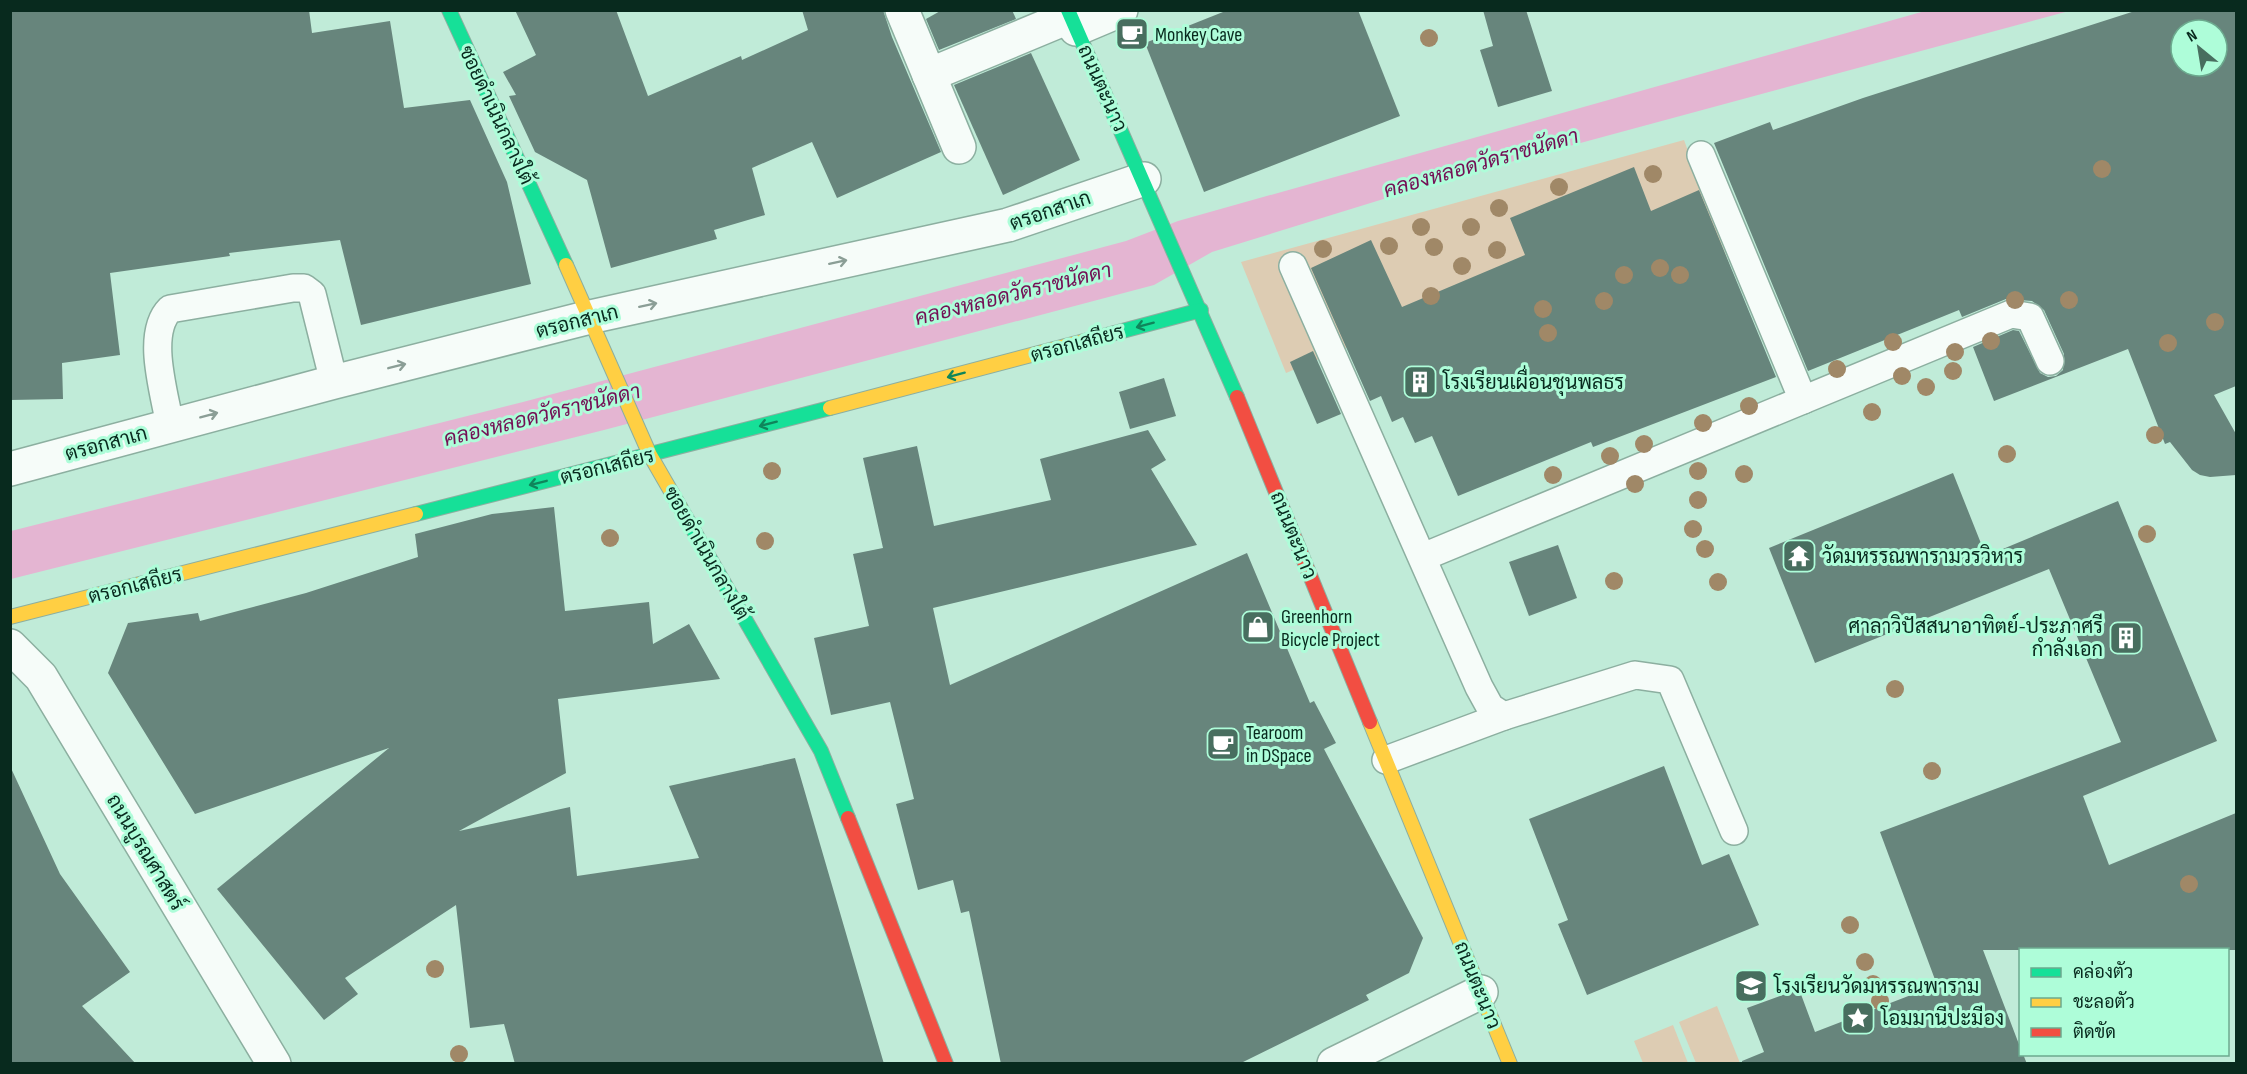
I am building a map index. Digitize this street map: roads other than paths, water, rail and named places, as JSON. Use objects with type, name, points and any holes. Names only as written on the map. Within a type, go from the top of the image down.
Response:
[{"type":"street","name":"ซอยดำเนินกลางใต้","points":[[449,10],[615,372],[650,455],[821,751],[946,1064]]},
{"type":"street","points":[[902,10],[959,147]]},
{"type":"street","points":[[929,75],[1072,19],[1121,10]]},
{"type":"street","name":"ถนนตะนาว","points":[[1072,19],[1201,310],[1510,1064]]},
{"type":"street","name":"ตรอกสาเก","points":[[10,470],[334,382],[590,317],[1008,225],[1144,179]]},
{"type":"street","name":"ตรอกเสถียร","points":[[10,617],[650,455],[1201,310]]},
{"type":"street","name":"ถนนบูรณศาสตร์","points":[[10,646],[41,677],[273,1064]]},
{"type":"street","points":[[1335,1064],[1481,992]]},
{"type":"lane","points":[[1701,155],[1803,400]]},
{"type":"lane","points":[[1293,266],[1479,687],[1490,707],[1504,716]]},
{"type":"lane","points":[[170,426],[156,341],[162,317],[170,309],[293,288],[307,290],[312,294],[334,382]]},
{"type":"lane","points":[[1423,557],[2011,314],[2030,317],[2050,361]]},
{"type":"lane","points":[[1386,760],[1504,716],[1635,675],[1670,680],[1734,831]]},
{"type":"water","name":"คลองหลอดวัดราชนัดดา","points":[[1925,11],[2069,11],[1458,176],[1212,252],[1154,285],[604,430],[11,579],[11,531],[523,402],[1126,241],[1178,221]]},
{"type":"place","name":"Monkey Cave","points":[[1132,34]]},
{"type":"place","name":"โรงเรียนเผื่อนชุนพลธร","points":[[1420,382]]},
{"type":"place","name":"วัดมหรรณพารามวรวิหาร","points":[[1799,556]]},
{"type":"place","name":"Greenhorn Bicycle Project","points":[[1258,627]]},
{"type":"place","name":"ศาลาวิปัสสนาอาทิตย์-ประภาศรี กำลังเอก","points":[[2126,638]]},
{"type":"place","name":"Tearoom in DSpace","points":[[1223,744]]},
{"type":"place","name":"โรงเรียนวัดมหรรณพาราม","points":[[1751,986]]},
{"type":"place","name":"โอมมานีปะมีอง","points":[[1858,1018]]}]
